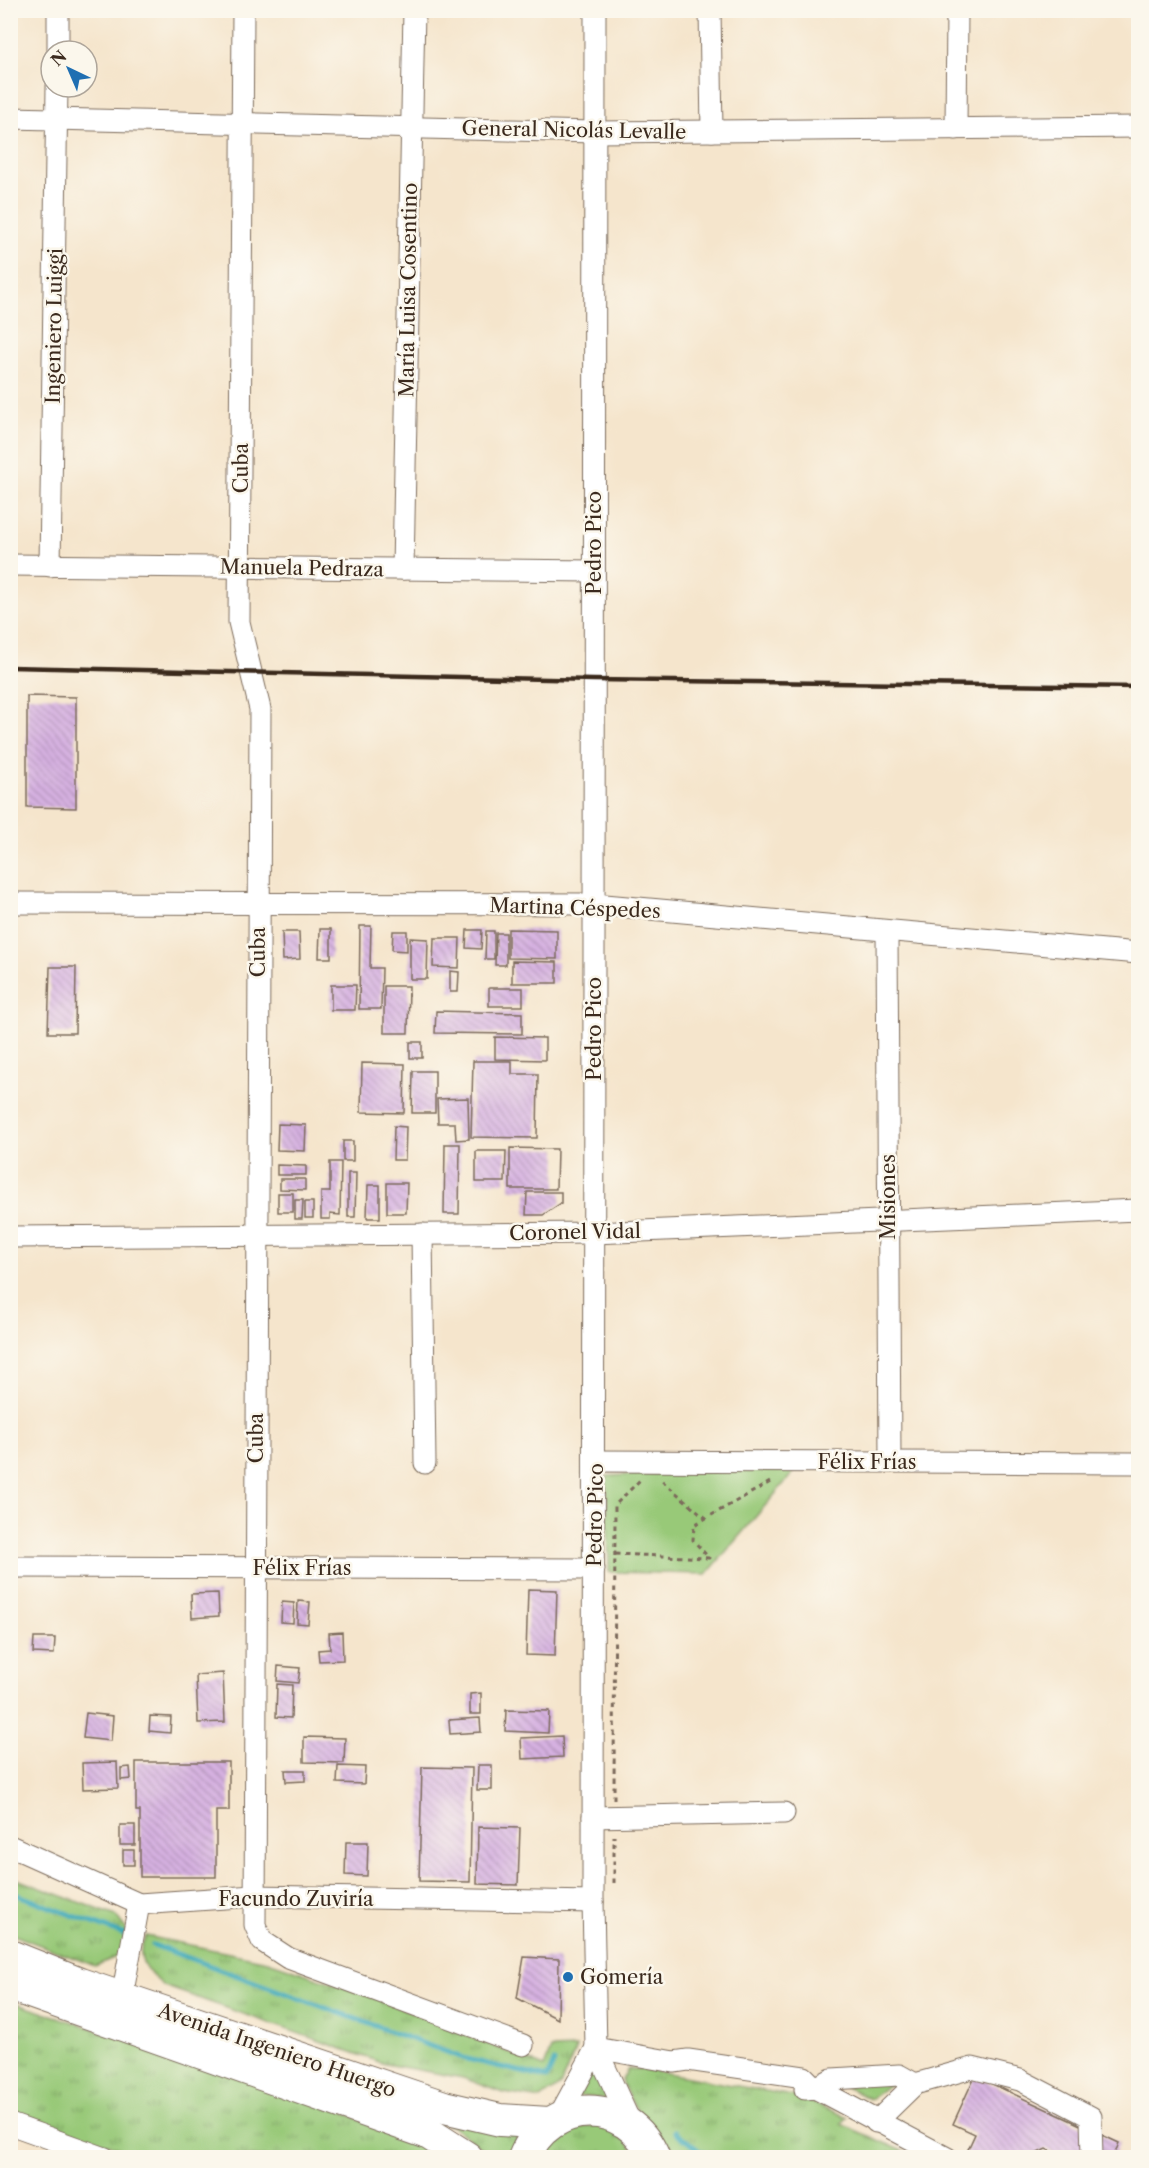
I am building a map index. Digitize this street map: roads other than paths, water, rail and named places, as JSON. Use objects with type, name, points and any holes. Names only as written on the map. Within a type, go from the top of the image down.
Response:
[{"type":"highway","name":"Avenida Ingeniero Huergo","points":[[10,1956],[80,1984],[444,2107],[500,2120],[554,2120],[577,2112],[596,2111],[615,2116],[632,2126],[645,2139],[655,2157]]},
{"type":"highway","name":"Avenida Ingeniero Huergo","points":[[10,1985],[428,2133],[467,2157]]},
{"type":"highway","points":[[524,2157],[529,2145],[554,2120]]},
{"type":"street","points":[[58,10],[58,39]]},
{"type":"street","name":"Cuba","points":[[243,10],[239,622],[260,709],[255,1924],[262,1941],[288,1958],[523,2045]]},
{"type":"street","name":"María Luisa Cosentino","points":[[403,569],[414,10]]},
{"type":"street","name":"Pedro Pico","points":[[595,10],[594,1569],[604,1817],[593,1902],[596,2048],[632,2126]]},
{"type":"street","points":[[710,10],[711,131]]},
{"type":"street","points":[[956,129],[957,10]]},
{"type":"street","name":"Ingeniero Luiggi","points":[[50,566],[57,99]]},
{"type":"street","name":"General Nicolás Levalle","points":[[10,118],[595,132],[1138,127]]},
{"type":"street","name":"Manuela Pedraza","points":[[10,565],[594,571]]},
{"type":"street","name":"Martina Céspedes","points":[[10,903],[594,904],[1138,953]]},
{"type":"street","name":"Misiones","points":[[887,932],[890,1462]]},
{"type":"street","name":"Coronel Vidal","points":[[10,1236],[594,1233],[1138,1210]]},
{"type":"street","points":[[422,1234],[425,1462]]},
{"type":"street","name":"Félix Frías","points":[[595,1461],[1138,1463]]},
{"type":"street","name":"Félix Frías","points":[[10,1567],[594,1569]]},
{"type":"street","points":[[604,1817],[784,1813]]},
{"type":"street","name":"Facundo Zuviría","points":[[10,1846],[139,1904],[255,1896],[593,1902]]},
{"type":"street","points":[[122,1997],[139,1904]]},
{"type":"street","points":[[596,2048],[674,2062],[688,2060],[804,2077],[815,2088],[876,2122],[947,2157]]},
{"type":"street","name":"Pedro Pico","points":[[554,2120],[596,2048]]},
{"type":"street","points":[[876,2122],[915,2084],[972,2068],[1020,2080],[1091,2117],[1092,2157]]},
{"type":"street","points":[[815,2088],[832,2079],[899,2075],[915,2084]]},
{"type":"street","points":[[10,2124],[105,2157]]},
{"type":"waterway","points":[[10,1892],[125,1935]]},
{"type":"waterway","points":[[153,1945],[463,2058],[547,2078],[554,2062]]},
{"type":"waterway","points":[[675,2131],[698,2150],[715,2158]]},
{"type":"railway","points":[[10,667],[594,680],[1138,687]]},
{"type":"place","name":"Gomería","points":[[568,1977]]}]
